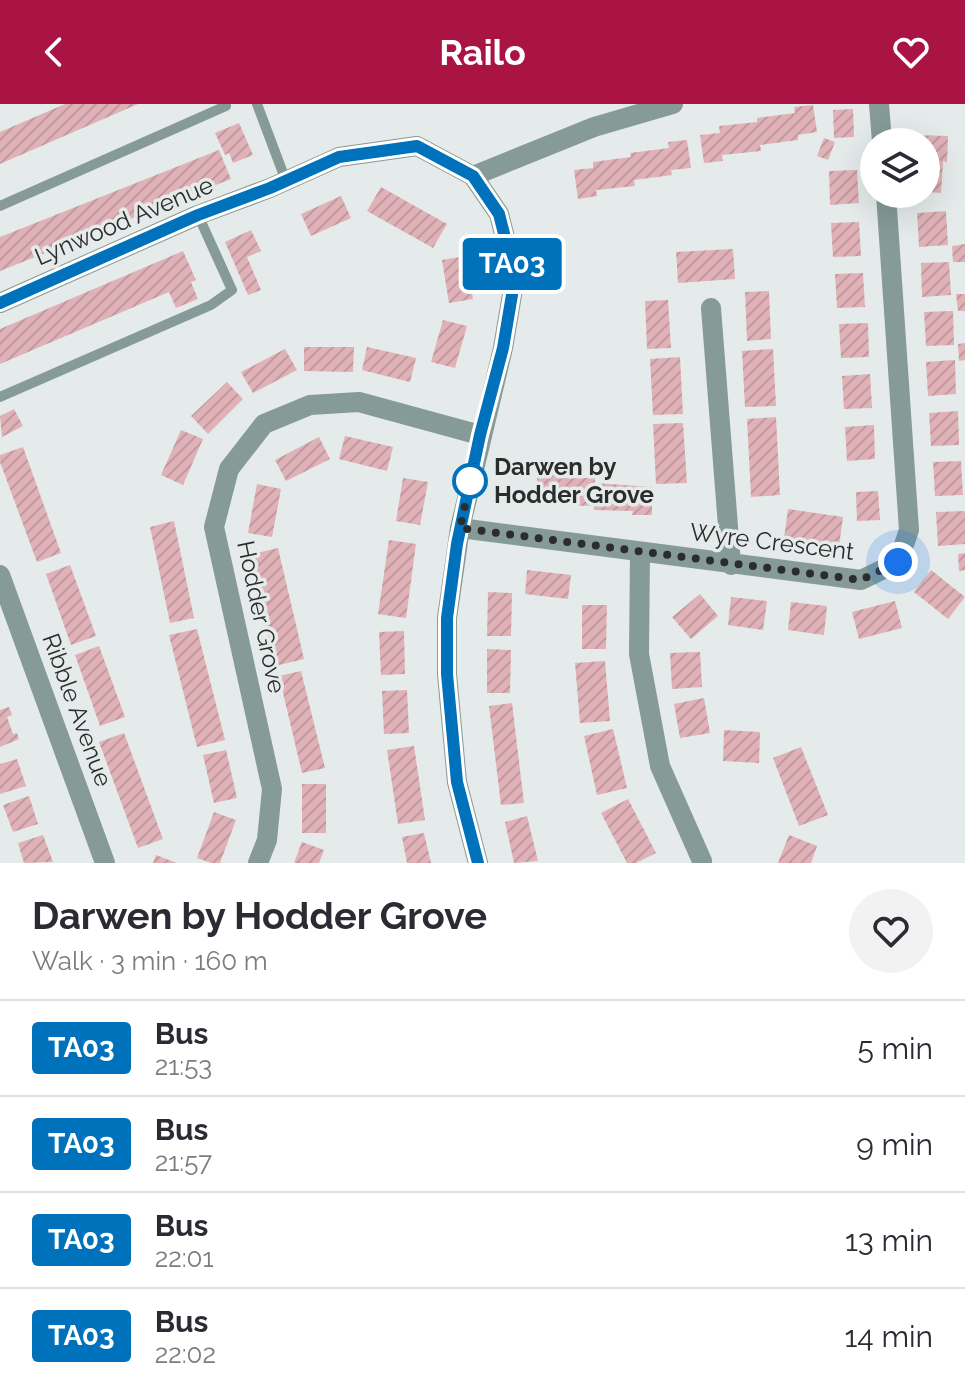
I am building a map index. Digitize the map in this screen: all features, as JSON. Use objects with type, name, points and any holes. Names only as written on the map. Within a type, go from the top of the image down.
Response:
[{"type":"street","points":[[478,863],[457,782],[447,674],[447,618],[460,528],[503,348],[515,277],[499,214],[473,176],[594,127],[673,104]]},
{"type":"street","points":[[879,104],[881,128]]},
{"type":"street","name":"Lynwood Avenue","points":[[0,303],[198,215],[278,185],[339,157],[417,146],[473,176]]},
{"type":"street","name":"Wyre Crescent","points":[[460,528],[861,580],[898,562],[909,530],[887,208]]},
{"type":"street","points":[[711,308],[731,565]]},
{"type":"street","name":"Hodder Grove","points":[[258,863],[267,840],[272,789],[214,527],[229,469],[264,424],[310,405],[359,402],[480,435]]},
{"type":"street","points":[[640,552],[639,654],[660,766],[702,861]]},
{"type":"street","name":"Ribble Avenue","points":[[0,575],[6,609],[105,863]]},
{"type":"lane","points":[[257,104],[278,185]]},
{"type":"lane","points":[[0,206],[226,106]]},
{"type":"lane","points":[[0,397],[211,305],[232,290],[198,215]]},
{"type":"building","points":[[65,104],[138,104],[0,164],[0,132]]},
{"type":"building","points":[[813,105],[817,132],[798,135],[798,140],[760,145],[761,151],[722,155],[723,161],[704,163],[700,135],[720,133],[719,126],[757,122],[757,118],[795,113],[794,107]]},
{"type":"building","points":[[853,109],[854,137],[834,138],[833,110]]},
{"type":"building","points":[[239,123],[253,155],[233,163],[229,153],[225,155],[215,133]]},
{"type":"building","points":[[940,136],[948,136],[947,162],[943,161],[941,193]]},
{"type":"building","points":[[824,138],[835,142],[828,160],[817,156]]},
{"type":"building","points":[[687,140],[691,168],[671,170],[672,175],[634,180],[635,186],[596,190],[597,196],[578,199],[574,170],[593,168],[593,162],[631,157],[630,153],[669,148],[668,142]]},
{"type":"building","points":[[219,150],[231,179],[0,271],[0,237]]},
{"type":"building","points":[[857,170],[859,203],[830,205],[829,171]]},
{"type":"building","points":[[381,187],[447,224],[433,248],[367,211]]},
{"type":"building","points":[[341,196],[351,218],[311,236],[301,214]]},
{"type":"building","points":[[946,211],[948,245],[919,247],[917,213]]},
{"type":"building","points":[[859,222],[861,256],[833,257],[831,223]]},
{"type":"building","points":[[251,230],[261,251],[247,257],[261,290],[248,295],[225,242]]},
{"type":"building","points":[[965,244],[965,262],[953,262],[952,246]]},
{"type":"building","points":[[733,249],[735,279],[678,283],[676,252]]},
{"type":"building","points":[[183,251],[196,280],[191,282],[198,299],[176,308],[169,292],[0,364],[0,329]]},
{"type":"building","points":[[466,256],[473,299],[449,303],[442,260]]},
{"type":"building","points":[[949,262],[951,295],[922,297],[921,263]]},
{"type":"building","points":[[863,273],[865,307],[837,308],[835,274]]},
{"type":"building","points":[[769,291],[771,339],[747,341],[745,292]]},
{"type":"building","points":[[956,294],[965,294],[965,311],[958,311]]},
{"type":"building","points":[[668,300],[671,348],[647,349],[645,301]]},
{"type":"building","points":[[953,311],[954,345],[926,346],[924,312]]},
{"type":"building","points":[[443,320],[467,326],[455,368],[431,362]]},
{"type":"building","points":[[868,323],[869,357],[841,358],[839,324]]},
{"type":"building","points":[[965,343],[965,360],[959,361],[958,344]]},
{"type":"building","points":[[304,347],[354,347],[353,372],[304,371]]},
{"type":"building","points":[[367,347],[416,358],[410,382],[362,370]]},
{"type":"building","points":[[285,349],[297,370],[253,393],[241,372]]},
{"type":"building","points":[[773,349],[776,406],[745,407],[742,351]]},
{"type":"building","points":[[680,357],[683,414],[653,415],[650,359]]},
{"type":"building","points":[[955,360],[956,394],[928,396],[926,362]]},
{"type":"building","points":[[870,374],[872,408],[844,409],[842,376]]},
{"type":"building","points":[[227,382],[243,399],[208,434],[191,416]]},
{"type":"building","points":[[14,409],[23,426],[2,437],[0,416]]},
{"type":"building","points":[[958,411],[959,445],[931,446],[929,413]]},
{"type":"building","points":[[776,417],[780,495],[751,497],[747,419]]},
{"type":"building","points":[[683,423],[687,483],[656,484],[653,424]]},
{"type":"building","points":[[874,425],[875,459],[847,461],[845,427]]},
{"type":"building","points":[[181,430],[203,439],[183,485],[161,475]]},
{"type":"building","points":[[345,436],[393,447],[387,471],[339,459]]},
{"type":"building","points":[[319,437],[330,459],[286,481],[275,460]]},
{"type":"building","points":[[23,447],[61,553],[37,562],[0,462],[0,455]]},
{"type":"building","points":[[961,461],[963,495],[935,496],[933,462]]},
{"type":"building","points":[[537,473],[556,474],[556,478],[595,478],[595,483],[652,487],[652,515],[632,515],[633,511],[594,510],[594,506],[537,501]]},
{"type":"building","points":[[403,478],[428,482],[420,525],[396,521]]},
{"type":"building","points":[[257,484],[281,489],[272,537],[248,533]]},
{"type":"building","points":[[878,491],[880,520],[857,521],[856,492]]},
{"type":"building","points":[[788,509],[843,517],[839,546],[784,538]]},
{"type":"building","points":[[965,511],[965,544],[938,546],[936,512]]},
{"type":"building","points":[[174,521],[194,618],[170,623],[150,527]]},
{"type":"building","points":[[389,540],[416,544],[406,618],[378,614]]},
{"type":"building","points":[[278,548],[304,659],[275,666],[249,555]]},
{"type":"building","points":[[965,553],[965,570],[959,571],[958,554]]},
{"type":"building","points":[[70,565],[96,636],[71,645],[46,574]]},
{"type":"building","points":[[527,570],[571,575],[568,599],[525,594]]},
{"type":"building","points":[[931,570],[965,597],[948,619],[914,592]]},
{"type":"building","points":[[488,592],[512,593],[511,636],[487,636]]},
{"type":"building","points":[[700,594],[718,616],[691,639],[672,617]]},
{"type":"building","points":[[731,597],[767,601],[763,630],[728,625]]},
{"type":"building","points":[[895,601],[902,628],[859,639],[852,612]]},
{"type":"building","points":[[791,602],[827,606],[824,635],[788,630]]},
{"type":"building","points":[[582,605],[607,605],[606,649],[582,649]]},
{"type":"building","points":[[197,629],[225,740],[197,747],[169,635]]},
{"type":"building","points":[[404,631],[405,674],[381,675],[379,632]]},
{"type":"building","points":[[99,646],[125,717],[100,726],[75,655]]},
{"type":"building","points":[[487,649],[511,650],[510,693],[487,693]]},
{"type":"building","points":[[700,652],[702,687],[672,689],[670,653]]},
{"type":"building","points":[[605,661],[610,721],[580,723],[575,663]]},
{"type":"building","points":[[301,671],[325,768],[302,773],[279,676]]},
{"type":"building","points":[[407,690],[409,733],[384,734],[382,691]]},
{"type":"building","points":[[704,698],[710,733],[680,738],[674,704]]},
{"type":"building","points":[[512,703],[524,803],[501,805],[489,706]]},
{"type":"building","points":[[9,707],[12,715],[7,717],[13,734],[17,733],[19,739],[0,747],[0,710]]},
{"type":"building","points":[[613,729],[627,788],[597,795],[584,736]]},
{"type":"building","points":[[724,730],[760,732],[759,763],[723,761]]},
{"type":"building","points":[[124,733],[163,839],[138,848],[99,742]]},
{"type":"building","points":[[414,746],[425,820],[398,824],[387,750]]},
{"type":"building","points":[[801,747],[828,815],[799,826],[773,758]]},
{"type":"building","points":[[226,750],[237,798],[214,803],[203,755]]},
{"type":"building","points":[[17,759],[26,786],[0,794],[0,764]]},
{"type":"building","points":[[302,784],[326,784],[326,833],[302,833]]},
{"type":"building","points":[[29,796],[38,824],[13,832],[3,805]]},
{"type":"building","points":[[628,799],[656,853],[636,863],[627,863],[601,813]]},
{"type":"building","points":[[214,812],[236,820],[220,863],[197,858]]},
{"type":"building","points":[[527,816],[538,861],[514,863],[505,822]]},
{"type":"building","points":[[424,833],[431,863],[407,863],[402,837]]},
{"type":"building","points":[[43,835],[53,862],[24,863],[18,843]]},
{"type":"building","points":[[789,835],[817,846],[811,863],[778,863]]},
{"type":"building","points":[[302,842],[324,850],[319,863],[294,863]]},
{"type":"building","points":[[156,855],[177,863],[153,863]]},
{"type":"bus line","name":"TA03","points":[[0,303],[198,215],[270,188],[339,157],[417,146],[473,176],[499,214],[515,277],[503,348],[480,435],[457,544],[447,618],[447,674],[457,782],[478,863]]},
{"type":"place","name":"Darwen by Hodder Grove","points":[[470,481]]},
{"type":"route","points":[[470,481],[474,466],[460,528],[861,580],[898,562]]}]
